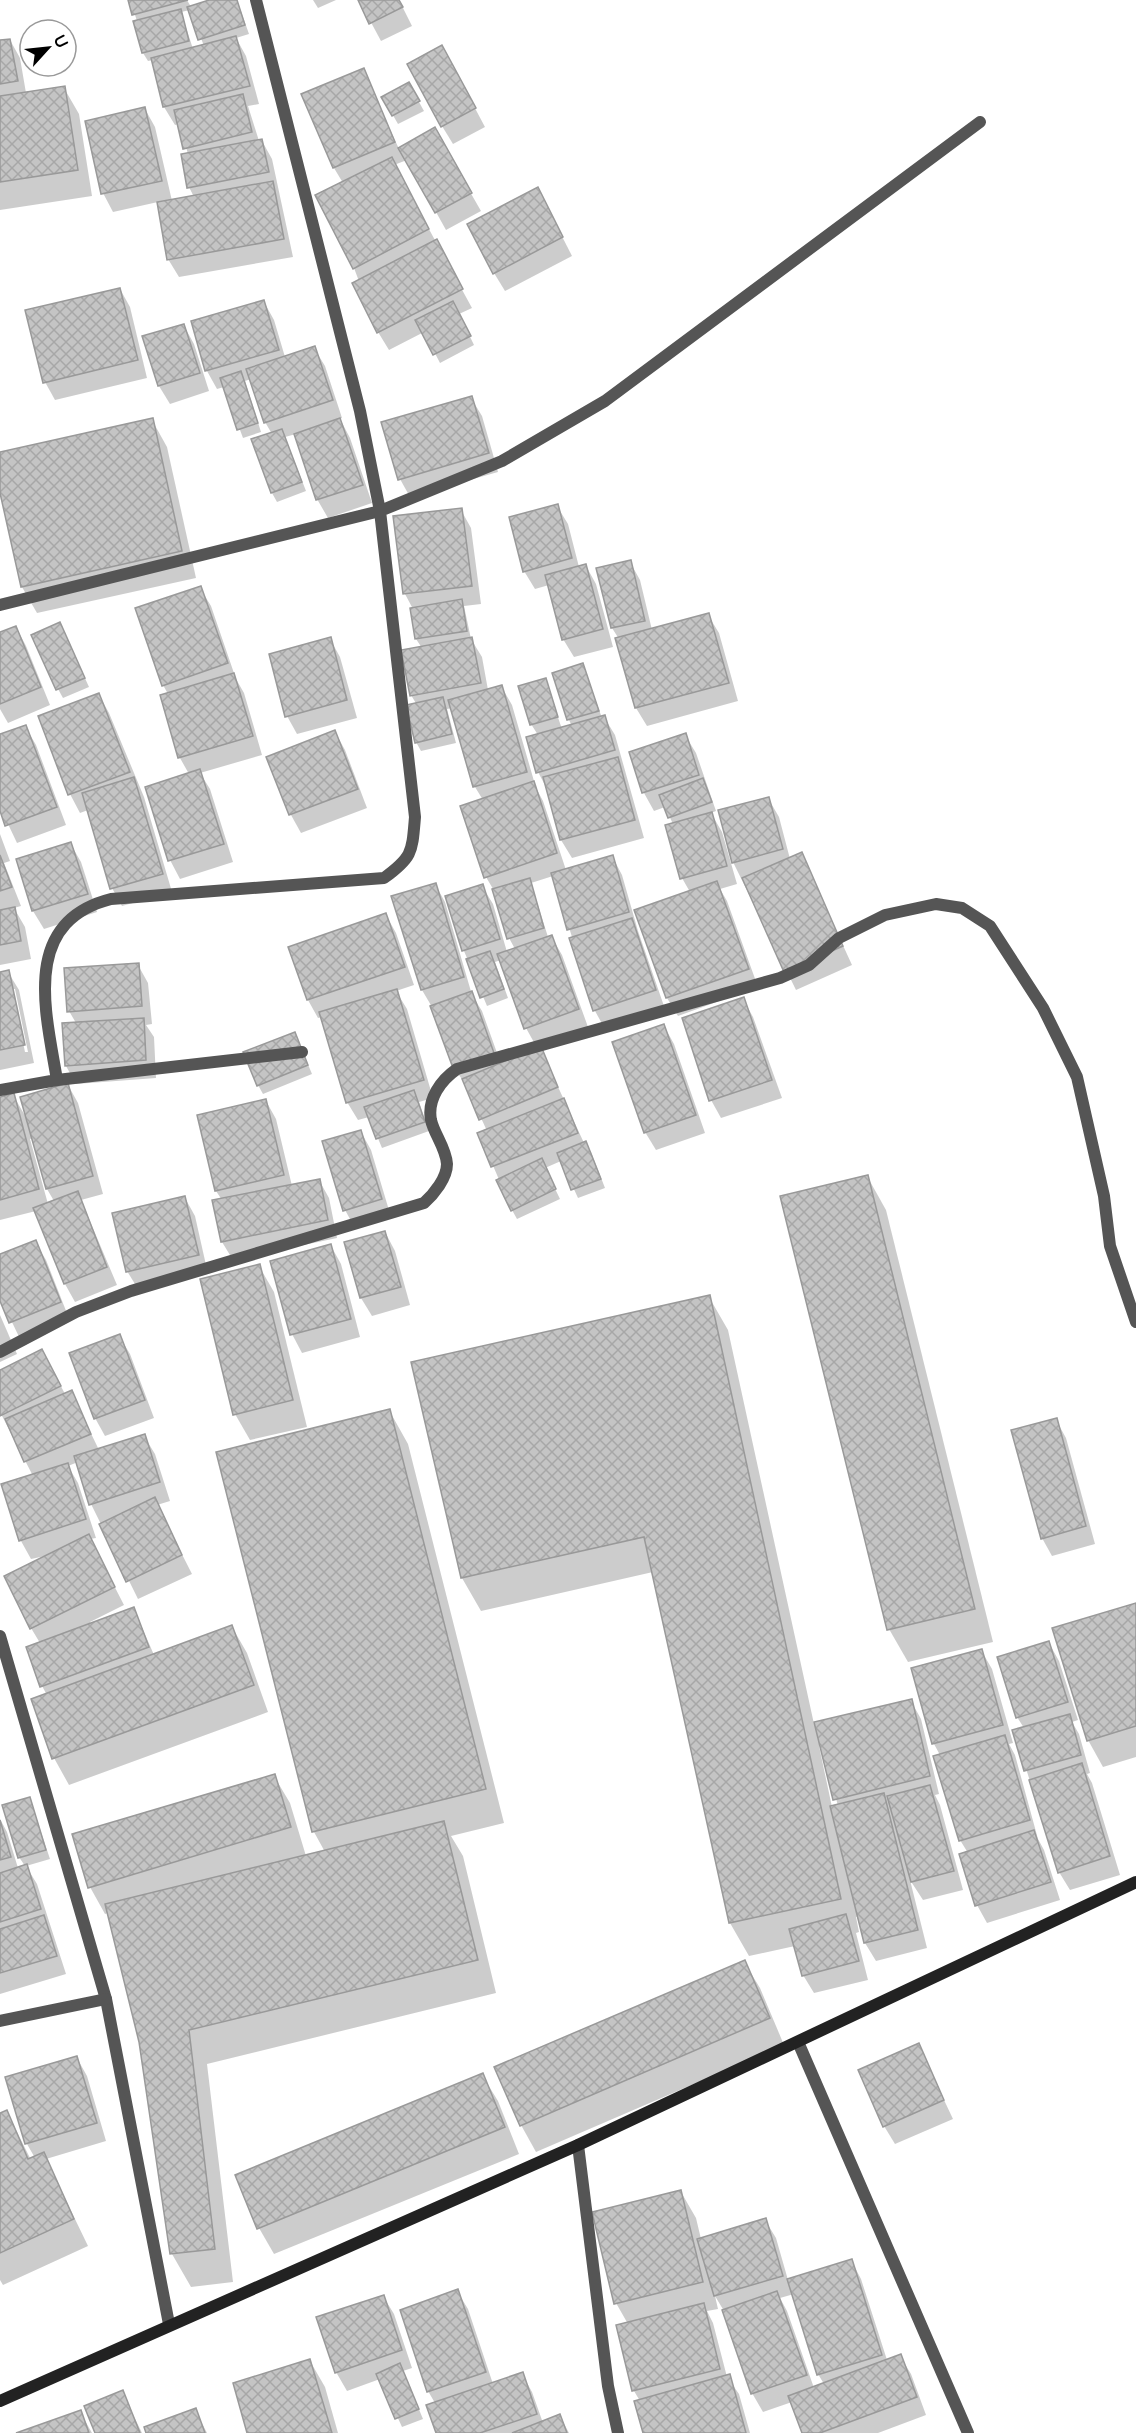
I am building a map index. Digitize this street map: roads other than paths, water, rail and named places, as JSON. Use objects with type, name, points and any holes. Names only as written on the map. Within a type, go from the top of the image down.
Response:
[{"type":"main road","points":[[0,2401],[169,2324],[578,2145],[1136,1882]]},
{"type":"street","points":[[57,1080],[43,995],[46,963],[53,944],[67,924],[85,909],[111,899],[384,878],[405,863],[412,849],[415,817],[380,511],[360,411],[256,0]]},
{"type":"street","points":[[0,605],[380,511],[502,461],[605,401],[980,122]]},
{"type":"street","points":[[0,1352],[76,1312],[131,1291],[424,1203],[443,1178],[447,1164],[431,1119],[434,1096],[444,1078],[457,1069],[780,978],[809,965],[839,938],[885,915],[936,904],[962,908],[990,926],[1043,1008],[1077,1077],[1102,1185],[1110,1246],[1136,1322]]},
{"type":"street","points":[[0,1090],[57,1080],[302,1052]]},
{"type":"street","points":[[0,1636],[106,1999],[169,2324]]},
{"type":"street","points":[[0,2021],[106,1999]]},
{"type":"street","points":[[798,2042],[968,2433]]},
{"type":"street","points":[[578,2145],[608,2386],[618,2433]]}]
